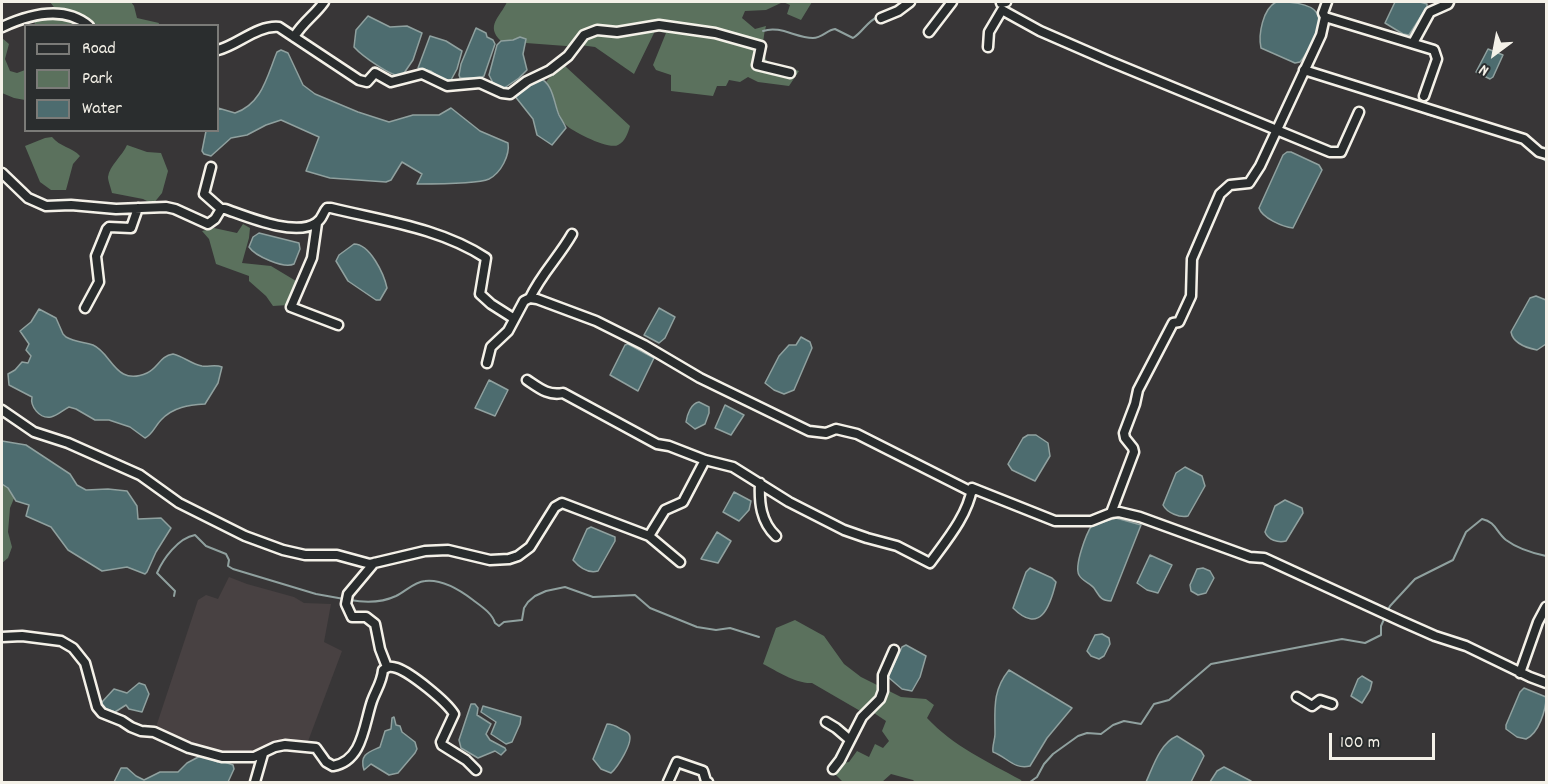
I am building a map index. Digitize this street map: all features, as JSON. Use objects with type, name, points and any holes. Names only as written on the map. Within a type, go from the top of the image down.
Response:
[{"type":"street","points":[[294,37],[305,20],[324,2]]},
{"type":"street","points":[[881,18],[910,2]]},
{"type":"street","points":[[929,32],[952,2]]},
{"type":"street","points":[[1111,513],[1134,452],[1125,438],[1125,428],[1140,384],[1173,323],[1179,322],[1191,296],[1192,259],[1208,220],[1220,194],[1230,185],[1245,185],[1253,178],[1321,35],[1325,17],[1323,13],[1327,2]]},
{"type":"street","points":[[1413,43],[1430,12],[1449,2]]},
{"type":"street","points":[[988,47],[989,32],[1002,4],[1040,31],[1330,152],[1341,152],[1359,112]]},
{"type":"street","points":[[2,27],[43,14],[69,16],[85,24]]},
{"type":"street","points":[[1325,17],[1434,50],[1437,56],[1425,96]]},
{"type":"street","points":[[219,50],[270,27],[279,27],[358,80],[367,82],[375,74],[391,82],[422,74],[443,85],[480,83],[502,93],[510,94],[527,81],[550,70],[568,56],[591,31],[617,32],[659,25],[715,33],[761,46],[757,64],[790,73]]},
{"type":"street","points":[[1304,70],[1524,139],[1529,145],[1546,154]]},
{"type":"street","points":[[212,167],[204,194],[221,209],[289,228],[303,228],[317,223],[322,219],[327,208],[331,208],[421,229],[462,244],[486,258],[480,294],[513,318]]},
{"type":"street","points":[[2,173],[28,198],[46,206],[71,205],[116,210],[166,207],[208,224],[215,219],[221,209]]},
{"type":"street","points":[[85,308],[99,282],[96,256],[106,229],[109,227],[131,228],[138,208]]},
{"type":"street","points":[[317,223],[312,258],[291,307],[338,325]]},
{"type":"street","points":[[487,363],[494,342],[503,337],[524,301],[530,298],[538,281],[561,253],[572,234]]},
{"type":"street","points":[[530,298],[596,321],[644,345],[700,378],[809,430],[826,433],[836,429],[857,434],[972,492]]},
{"type":"street","points":[[527,380],[546,393],[555,395],[563,393],[657,444],[733,467],[789,502],[844,530],[874,541],[897,546],[930,563],[965,509],[972,488],[1055,521],[1091,521],[1111,513],[1140,517],[1250,557],[1264,558],[1435,636],[1466,646],[1520,673],[1546,683]]},
{"type":"street","points":[[2,410],[34,432],[68,443],[140,476],[179,503],[255,539],[305,555],[337,555],[362,563],[374,563],[425,551],[448,550],[490,560],[509,559],[518,556],[530,547],[555,507],[562,503],[649,536],[680,562]]},
{"type":"street","points":[[649,536],[665,510],[683,502],[705,460]]},
{"type":"street","points":[[760,483],[759,500],[763,518],[767,527],[776,536]]},
{"type":"street","points":[[374,563],[348,594],[346,604],[352,617],[366,617],[375,624],[380,649],[387,667]]},
{"type":"street","points":[[1520,673],[1538,622],[1546,607]]},
{"type":"street","points":[[2,637],[39,638],[61,642],[74,648],[85,663],[97,707],[102,713],[141,731],[154,732],[189,748],[222,757],[254,757],[285,745],[316,748],[322,753],[326,762],[333,766],[352,757],[381,683],[383,670],[387,667]]},
{"type":"street","points":[[833,769],[862,717],[875,704],[883,691],[883,675],[894,650]]},
{"type":"street","points":[[387,667],[401,670],[436,694],[450,707],[454,714],[453,720],[441,742],[442,745],[466,760],[476,770]]},
{"type":"street","points":[[1297,698],[1312,706],[1320,700],[1332,704]]},
{"type":"street","points":[[826,722],[850,740]]},
{"type":"street","points":[[255,783],[263,754]]},
{"type":"street","points":[[668,783],[677,762],[703,771],[705,781],[708,783]]},
{"type":"shaded area","points":[[229,577],[294,597],[304,603],[331,604],[324,642],[342,651],[307,744],[274,741],[256,755],[231,755],[191,746],[155,730],[198,600],[206,595],[218,599]]},
{"type":"green space","points":[[50,2],[131,2],[137,18],[159,23],[34,24],[44,19],[63,19]]},
{"type":"green space","points":[[507,2],[783,2],[766,10],[745,11],[742,18],[755,29],[766,26],[764,51],[773,73],[790,68],[799,71],[789,86],[758,82],[748,77],[740,82],[729,80],[726,86],[717,86],[713,96],[671,91],[671,75],[656,70],[653,65],[666,33],[655,31],[634,74],[595,47],[526,43],[525,39],[517,38],[501,41],[496,36],[494,26]]},
{"type":"green space","points":[[783,2],[812,2],[801,20],[787,14],[790,5]]},
{"type":"green space","points":[[2,38],[9,44],[5,59],[10,71],[17,73],[24,70],[24,100],[2,93]]},
{"type":"green space","points":[[565,66],[630,126],[626,137],[620,144],[613,146],[591,140],[570,128],[562,120],[546,82]]},
{"type":"green space","points":[[52,137],[80,156],[73,164],[66,190],[51,190],[40,182],[25,146]]},
{"type":"green space","points":[[127,145],[147,152],[161,153],[168,171],[162,193],[153,204],[143,199],[112,193],[108,179],[109,173]]},
{"type":"green space","points":[[243,224],[250,228],[242,263],[271,266],[296,281],[288,305],[273,306],[266,296],[249,281],[249,276],[216,264],[209,239],[202,231],[214,228],[237,233]]},
{"type":"green space","points":[[2,484],[15,496],[10,508],[8,532],[12,547],[8,558],[2,563]]},
{"type":"green space","points":[[795,620],[824,636],[844,664],[861,677],[901,697],[926,699],[934,705],[927,718],[937,728],[959,745],[1022,782],[915,782],[891,774],[882,782],[843,782],[836,775],[843,763],[849,762],[857,751],[869,757],[875,744],[883,748],[889,741],[882,731],[886,721],[871,711],[862,712],[812,683],[793,679],[763,664],[776,628]]},
{"type":"water","points":[[1276,2],[1304,5],[1314,10],[1319,18],[1311,45],[1300,62],[1295,63],[1261,48],[1262,22],[1271,5]]},
{"type":"water","points":[[1395,2],[1427,4],[1409,35],[1385,23]]},
{"type":"water","points":[[368,16],[390,27],[407,26],[422,33],[413,60],[402,76],[370,61],[354,47],[356,30]]},
{"type":"water","points":[[476,28],[486,33],[495,44],[484,76],[460,78],[461,64]]},
{"type":"water","points":[[430,36],[446,41],[462,51],[451,80],[443,80],[431,71],[418,68]]},
{"type":"water","points":[[520,37],[526,39],[523,54],[527,70],[503,89],[493,83],[489,75],[497,45],[501,41]]},
{"type":"water","points":[[1488,49],[1503,55],[1490,79],[1476,72]]},
{"type":"water","points":[[281,50],[288,53],[303,85],[315,94],[389,122],[413,115],[439,115],[451,108],[480,131],[508,143],[508,153],[504,163],[489,179],[465,183],[417,184],[422,174],[402,162],[391,180],[386,182],[330,178],[306,171],[319,137],[281,120],[247,135],[231,138],[211,156],[204,154],[202,151],[206,132],[219,132],[219,108],[235,113],[252,103],[262,88],[277,52]]},
{"type":"water","points":[[538,77],[550,88],[566,128],[552,145],[537,135],[533,119],[514,95]]},
{"type":"water","points":[[1287,152],[1319,165],[1322,170],[1293,228],[1273,221],[1259,208],[1283,155]]},
{"type":"water","points":[[259,233],[299,243],[300,249],[294,264],[277,263],[252,251],[249,247],[253,237]]},
{"type":"water","points":[[354,244],[360,245],[371,254],[383,275],[387,288],[380,300],[376,300],[348,281],[336,261],[339,255]]},
{"type":"water","points":[[1536,296],[1546,300],[1546,344],[1537,350],[1517,342],[1511,332],[1530,298]]},
{"type":"water","points":[[659,308],[675,317],[665,338],[659,343],[644,335]]},
{"type":"water","points":[[39,309],[56,318],[66,337],[93,345],[115,367],[128,376],[147,373],[165,357],[173,354],[198,365],[222,367],[218,383],[205,404],[176,409],[161,420],[145,438],[130,427],[109,420],[95,420],[69,407],[53,416],[43,416],[34,408],[32,397],[9,385],[8,374],[22,362],[28,363],[31,356],[26,350],[29,344],[20,331],[31,322]]},
{"type":"water","points":[[801,337],[810,342],[812,348],[794,390],[784,394],[774,390],[765,383],[779,356],[789,345],[796,345]]},
{"type":"water","points":[[628,344],[654,358],[638,391],[610,375],[625,345]]},
{"type":"water","points":[[489,380],[508,390],[495,416],[475,408]]},
{"type":"water","points":[[699,402],[709,407],[709,413],[705,424],[695,429],[686,422],[688,413]]},
{"type":"water","points":[[725,405],[744,415],[731,435],[715,428]]},
{"type":"water","points":[[1036,435],[1048,443],[1050,456],[1035,481],[1012,470],[1008,464],[1023,438]]},
{"type":"water","points":[[2,441],[26,445],[70,474],[77,485],[86,490],[127,491],[137,506],[138,519],[161,518],[171,528],[147,572],[145,574],[127,567],[102,571],[68,550],[51,527],[26,516],[29,505],[16,501],[8,488],[2,484]]},
{"type":"water","points":[[1185,467],[1202,476],[1205,486],[1188,516],[1178,516],[1163,505],[1176,473]]},
{"type":"water","points":[[734,492],[751,501],[749,510],[739,521],[723,512]]},
{"type":"water","points":[[1285,500],[1302,508],[1303,513],[1286,541],[1283,542],[1271,539],[1265,532],[1275,506]]},
{"type":"water","points":[[1116,518],[1141,525],[1111,601],[1107,601],[1080,577],[1078,565],[1084,542],[1092,525]]},
{"type":"water","points":[[591,527],[615,537],[598,571],[594,572],[584,569],[573,560],[587,529]]},
{"type":"water","points":[[717,532],[731,541],[718,563],[701,559]]},
{"type":"water","points":[[1150,555],[1172,565],[1158,593],[1147,590],[1137,583]]},
{"type":"water","points":[[1030,568],[1056,582],[1047,608],[1037,618],[1030,619],[1022,616],[1013,608],[1026,572]]},
{"type":"water","points":[[1203,568],[1210,571],[1214,578],[1206,593],[1198,595],[1191,591],[1190,585],[1197,569]]},
{"type":"water","points":[[1102,634],[1109,638],[1110,644],[1104,656],[1099,659],[1091,656],[1087,651],[1095,635]]},
{"type":"water","points":[[906,645],[926,656],[920,677],[912,691],[902,689],[888,677],[902,647]]},
{"type":"water","points":[[1009,670],[1072,708],[1047,738],[1030,766],[1015,765],[993,752],[997,693]]},
{"type":"water","points":[[1362,676],[1372,682],[1362,703],[1351,696],[1358,679]]},
{"type":"water","points":[[139,683],[145,685],[149,694],[142,712],[129,709],[126,705],[115,712],[102,708],[102,702],[114,689],[127,693]]},
{"type":"water","points":[[1524,688],[1546,697],[1541,721],[1535,732],[1526,739],[1517,737],[1506,729],[1520,692]]},
{"type":"water","points":[[471,704],[475,704],[478,708],[477,715],[491,724],[486,734],[490,740],[505,748],[506,750],[501,755],[495,751],[478,758],[461,748],[459,740]]},
{"type":"water","points":[[483,706],[521,717],[512,742],[506,744],[491,734],[496,722],[481,712]]},
{"type":"water","points":[[394,717],[396,725],[400,726],[402,732],[415,742],[417,749],[415,753],[398,773],[389,775],[371,764],[364,770],[364,757],[380,747],[385,731],[391,729]]},
{"type":"water","points":[[607,724],[627,732],[630,738],[624,755],[611,773],[601,769],[593,759]]},
{"type":"water","points":[[1177,736],[1201,751],[1204,756],[1191,782],[1146,782],[1166,744]]},
{"type":"water","points":[[202,755],[233,765],[234,769],[228,782],[114,782],[121,768],[127,768],[144,780],[160,772],[178,772],[187,763]]},
{"type":"water","points":[[1224,767],[1251,782],[1210,782],[1217,771]]},
{"type":"waterway","points":[[763,31],[776,30],[813,38],[835,29],[853,38],[879,16]]},
{"type":"waterway","points":[[1426,114],[1500,136]]},
{"type":"waterway","points":[[1529,149],[1546,161]]},
{"type":"waterway","points":[[1387,612],[1415,579],[1453,560],[1466,532],[1482,519],[1490,522],[1511,543],[1546,556]]},
{"type":"waterway","points":[[174,596],[175,591],[157,573],[177,545],[195,535],[206,546],[226,554],[229,560],[228,566],[233,569],[316,594],[344,599]]},
{"type":"waterway","points":[[350,600],[368,602],[385,600],[421,582],[438,582],[468,596],[486,610],[499,626],[504,622],[522,620],[524,608],[535,596],[565,587],[593,597],[635,595],[650,608],[697,627],[716,630],[730,628],[759,637]]},
{"type":"waterway","points":[[1030,782],[1037,777],[1053,754],[1078,736],[1087,733],[1101,734],[1113,725],[1124,721],[1141,724],[1154,704],[1169,700],[1211,664],[1342,639],[1365,643],[1381,635],[1381,626],[1385,617]]}]
